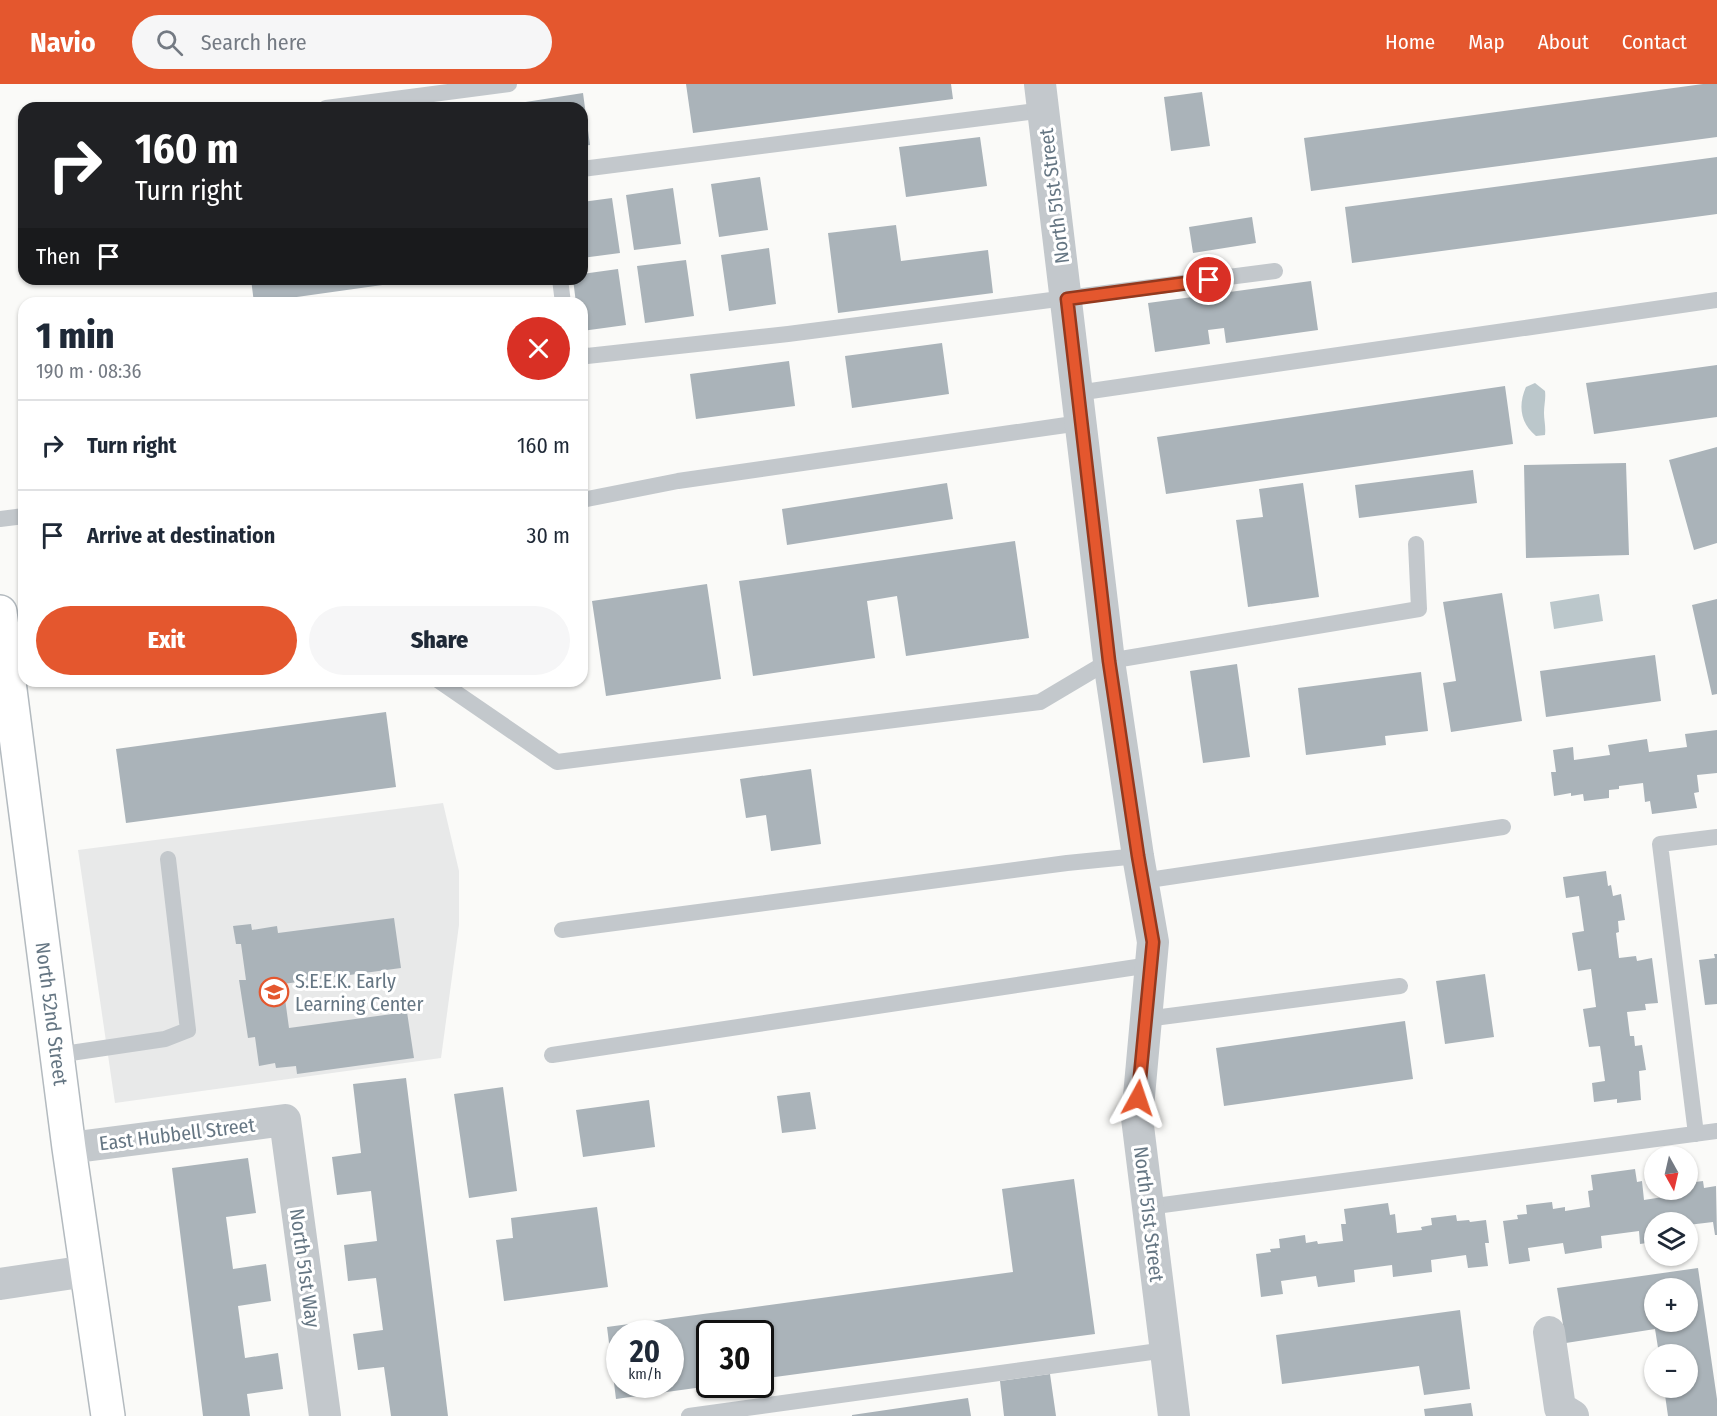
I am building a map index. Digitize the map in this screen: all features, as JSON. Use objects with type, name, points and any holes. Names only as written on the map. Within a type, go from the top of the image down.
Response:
[{"type":"main road","name":"North 52nd Street","points":[[0,612],[16,678],[57,1055],[108,1416]]},
{"type":"street","name":"North 51st Street","points":[[1042,97],[1109,661],[1153,942],[1137,1118],[1174,1416]]},
{"type":"street","name":"East Hubbell Street","points":[[69,1148],[285,1120]]},
{"type":"street","name":"North 51st Way","points":[[285,1120],[325,1416]]},
{"type":"street","points":[[0,1284],[87,1271]]},
{"type":"street","points":[[1549,1332],[1560,1408],[1573,1416]]},
{"type":"lane","points":[[372,102],[509,84]]},
{"type":"lane","points":[[588,169],[1042,97]]},
{"type":"lane","points":[[588,356],[788,334],[1275,271]]},
{"type":"lane","points":[[588,499],[1079,408],[1717,300]]},
{"type":"lane","points":[[0,519],[18,517]]},
{"type":"lane","points":[[448,687],[557,762],[1040,702],[1109,661],[1419,609],[1416,544]]},
{"type":"lane","points":[[562,930],[1056,865],[1140,869],[1503,827]]},
{"type":"lane","points":[[1696,1134],[1659,844],[1717,837]]},
{"type":"lane","points":[[57,1055],[165,1039],[188,1030],[168,859]]},
{"type":"lane","points":[[552,1054],[1150,965]]},
{"type":"lane","points":[[1146,1018],[1400,986]]},
{"type":"lane","points":[[1148,1208],[1717,1131]]},
{"type":"lane","points":[[689,1416],[1166,1350]]},
{"type":"shaded area","points":[[1535,383],[1545,391],[1545,435],[1536,436],[1524,420],[1521,407],[1526,387]]},
{"type":"shaded area","points":[[1599,594],[1603,621],[1554,629],[1550,602]]},
{"type":"shaded area","name":"S.E.E.K. Early Learning Center","points":[[443,803],[459,871],[459,925],[441,1058],[115,1103],[78,850]]},
{"type":"building","points":[[686,84],[951,84],[953,99],[693,133]]},
{"type":"building","points":[[1703,84],[1717,84],[1717,137],[1311,191],[1304,138]]},
{"type":"building","points":[[1202,92],[1210,146],[1171,151],[1164,97]]},
{"type":"building","points":[[583,93],[584,102],[525,102]]},
{"type":"building","points":[[980,137],[987,186],[906,197],[899,147]]},
{"type":"building","points":[[1717,157],[1717,214],[1352,263],[1345,207]]},
{"type":"building","points":[[760,177],[768,230],[719,237],[711,184]]},
{"type":"building","points":[[673,188],[681,244],[634,250],[626,195]]},
{"type":"building","points":[[612,198],[620,253],[588,257],[588,201]]},
{"type":"building","points":[[1252,217],[1256,243],[1193,253],[1189,227]]},
{"type":"building","points":[[896,225],[901,261],[988,250],[993,293],[838,313],[828,233]]},
{"type":"building","points":[[769,248],[776,304],[729,311],[721,255]]},
{"type":"building","points":[[686,260],[694,316],[645,323],[637,266]]},
{"type":"building","points":[[618,269],[626,325],[588,330],[588,297],[575,297],[574,285],[588,285],[588,273]]},
{"type":"building","points":[[1311,281],[1318,330],[1226,343],[1224,328],[1208,330],[1210,344],[1155,352],[1148,303]]},
{"type":"building","points":[[252,285],[382,285],[297,297],[253,297]]},
{"type":"building","points":[[942,343],[949,394],[852,408],[845,356]]},
{"type":"building","points":[[789,361],[795,406],[696,419],[690,374]]},
{"type":"building","points":[[1717,365],[1717,417],[1594,434],[1586,383]]},
{"type":"building","points":[[1505,386],[1513,444],[1166,494],[1157,437]]},
{"type":"building","points":[[1717,447],[1717,543],[1694,550],[1669,460]]},
{"type":"building","points":[[1626,463],[1629,555],[1526,558],[1524,465]]},
{"type":"building","points":[[1473,470],[1477,503],[1359,518],[1355,485]]},
{"type":"building","points":[[947,483],[953,519],[787,545],[782,509]]},
{"type":"building","points":[[1303,483],[1319,597],[1248,607],[1236,520],[1263,517],[1259,489]]},
{"type":"building","points":[[1015,541],[1029,638],[906,656],[897,596],[867,601],[875,658],[753,676],[739,581]]},
{"type":"building","points":[[707,584],[721,679],[606,696],[592,601]]},
{"type":"building","points":[[1502,593],[1522,721],[1451,732],[1443,683],[1456,681],[1443,602]]},
{"type":"building","points":[[1717,599],[1717,694],[1712,695],[1692,605]]},
{"type":"building","points":[[1655,655],[1661,701],[1546,717],[1540,671]]},
{"type":"building","points":[[1237,664],[1250,757],[1203,763],[1190,671]]},
{"type":"building","points":[[1421,672],[1428,731],[1385,736],[1386,745],[1306,755],[1298,688]]},
{"type":"building","points":[[386,712],[396,787],[126,823],[116,749]]},
{"type":"building","points":[[1717,730],[1717,773],[1697,775],[1699,792],[1694,793],[1697,808],[1652,814],[1650,801],[1645,802],[1643,783],[1619,786],[1619,789],[1609,790],[1609,798],[1584,801],[1583,794],[1571,796],[1571,793],[1554,796],[1551,772],[1556,772],[1553,750],[1573,747],[1574,760],[1610,755],[1608,745],[1647,739],[1649,752],[1687,747],[1685,734]]},
{"type":"building","points":[[811,769],[821,844],[771,851],[766,815],[746,818],[740,779]]},
{"type":"building","points":[[1606,871],[1608,886],[1611,885],[1613,896],[1621,894],[1625,920],[1618,921],[1619,932],[1616,933],[1619,958],[1636,956],[1637,961],[1652,958],[1658,1003],[1645,1004],[1646,1010],[1627,1012],[1630,1036],[1634,1036],[1635,1046],[1642,1045],[1646,1070],[1639,1071],[1641,1100],[1617,1103],[1617,1099],[1594,1102],[1592,1083],[1605,1081],[1600,1046],[1589,1047],[1583,1009],[1596,1007],[1591,969],[1578,971],[1572,933],[1584,931],[1579,896],[1566,898],[1563,877]]},
{"type":"building","points":[[394,918],[401,968],[283,984],[289,1028],[407,1012],[414,1058],[297,1074],[296,1066],[276,1068],[275,1063],[259,1066],[255,1037],[248,1038],[239,980],[246,980],[241,944],[236,944],[233,926],[251,924],[252,930],[277,926],[278,933]]},
{"type":"building","points":[[1714,954],[1717,954],[1717,1004],[1705,1005],[1699,960],[1715,958]]},
{"type":"building","points":[[1485,974],[1494,1037],[1445,1044],[1436,981]]},
{"type":"building","points":[[1405,1021],[1413,1079],[1224,1106],[1216,1048]]},
{"type":"building","points":[[406,1078],[448,1416],[391,1416],[384,1367],[358,1370],[353,1334],[383,1330],[376,1278],[348,1281],[344,1245],[377,1241],[371,1191],[337,1195],[332,1157],[361,1153],[353,1084]]},
{"type":"building","points":[[503,1087],[517,1191],[469,1198],[454,1094]]},
{"type":"building","points":[[810,1092],[816,1129],[782,1133],[777,1096]]},
{"type":"building","points":[[649,1100],[655,1147],[583,1157],[576,1110]]},
{"type":"building","points":[[248,1158],[256,1213],[226,1217],[233,1269],[266,1264],[271,1301],[238,1306],[245,1358],[278,1353],[283,1389],[247,1394],[250,1416],[203,1416],[172,1168]]},
{"type":"building","points":[[1635,1169],[1637,1182],[1642,1181],[1644,1200],[1698,1200],[1698,1182],[1703,1181],[1704,1188],[1716,1186],[1717,1235],[1715,1235],[1713,1222],[1698,1224],[1698,1212],[1644,1212],[1644,1243],[1640,1244],[1639,1231],[1601,1236],[1602,1248],[1565,1254],[1563,1243],[1528,1248],[1530,1261],[1509,1264],[1503,1221],[1518,1219],[1517,1215],[1527,1214],[1526,1205],[1552,1202],[1553,1209],[1565,1207],[1565,1211],[1590,1207],[1588,1191],[1593,1190],[1591,1175]]},
{"type":"building","points":[[1074,1179],[1095,1334],[774,1377],[774,1320],[696,1320],[696,1388],[684,1390],[684,1320],[659,1320],[1013,1272],[1002,1189]]},
{"type":"building","points":[[1388,1203],[1390,1215],[1395,1214],[1397,1233],[1422,1230],[1421,1227],[1432,1225],[1431,1218],[1456,1215],[1457,1221],[1486,1220],[1489,1243],[1485,1243],[1488,1266],[1468,1268],[1466,1255],[1431,1260],[1432,1272],[1393,1277],[1392,1265],[1354,1270],[1355,1282],[1318,1287],[1316,1276],[1281,1281],[1283,1294],[1261,1297],[1256,1254],[1280,1248],[1279,1239],[1305,1235],[1306,1243],[1343,1241],[1341,1224],[1346,1224],[1344,1209]]},
{"type":"building","points":[[597,1207],[608,1287],[504,1301],[496,1240],[513,1238],[511,1218]]},
{"type":"building","points":[[1698,1268],[1717,1399],[1717,1416],[1668,1416],[1665,1398],[1698,1398],[1698,1344],[1657,1344],[1655,1332],[1698,1332],[1698,1278],[1644,1278],[1644,1331],[1566,1343],[1557,1288]]},
{"type":"building","points":[[1460,1310],[1470,1389],[1424,1395],[1419,1366],[1282,1384],[1276,1335]]},
{"type":"building","points":[[1050,1374],[1056,1416],[1004,1416],[1000,1381]]},
{"type":"building","points":[[968,1398],[971,1416],[852,1416],[852,1415]]},
{"type":"building","points":[[1471,1403],[1473,1416],[1425,1416],[1424,1409]]},
{"type":"place","name":"S.E.E.K. Early Learning Center","points":[[274,992]]},
{"type":"route","points":[[1138,1098],[1153,942],[1109,661],[1067,299],[1209,280]]}]
